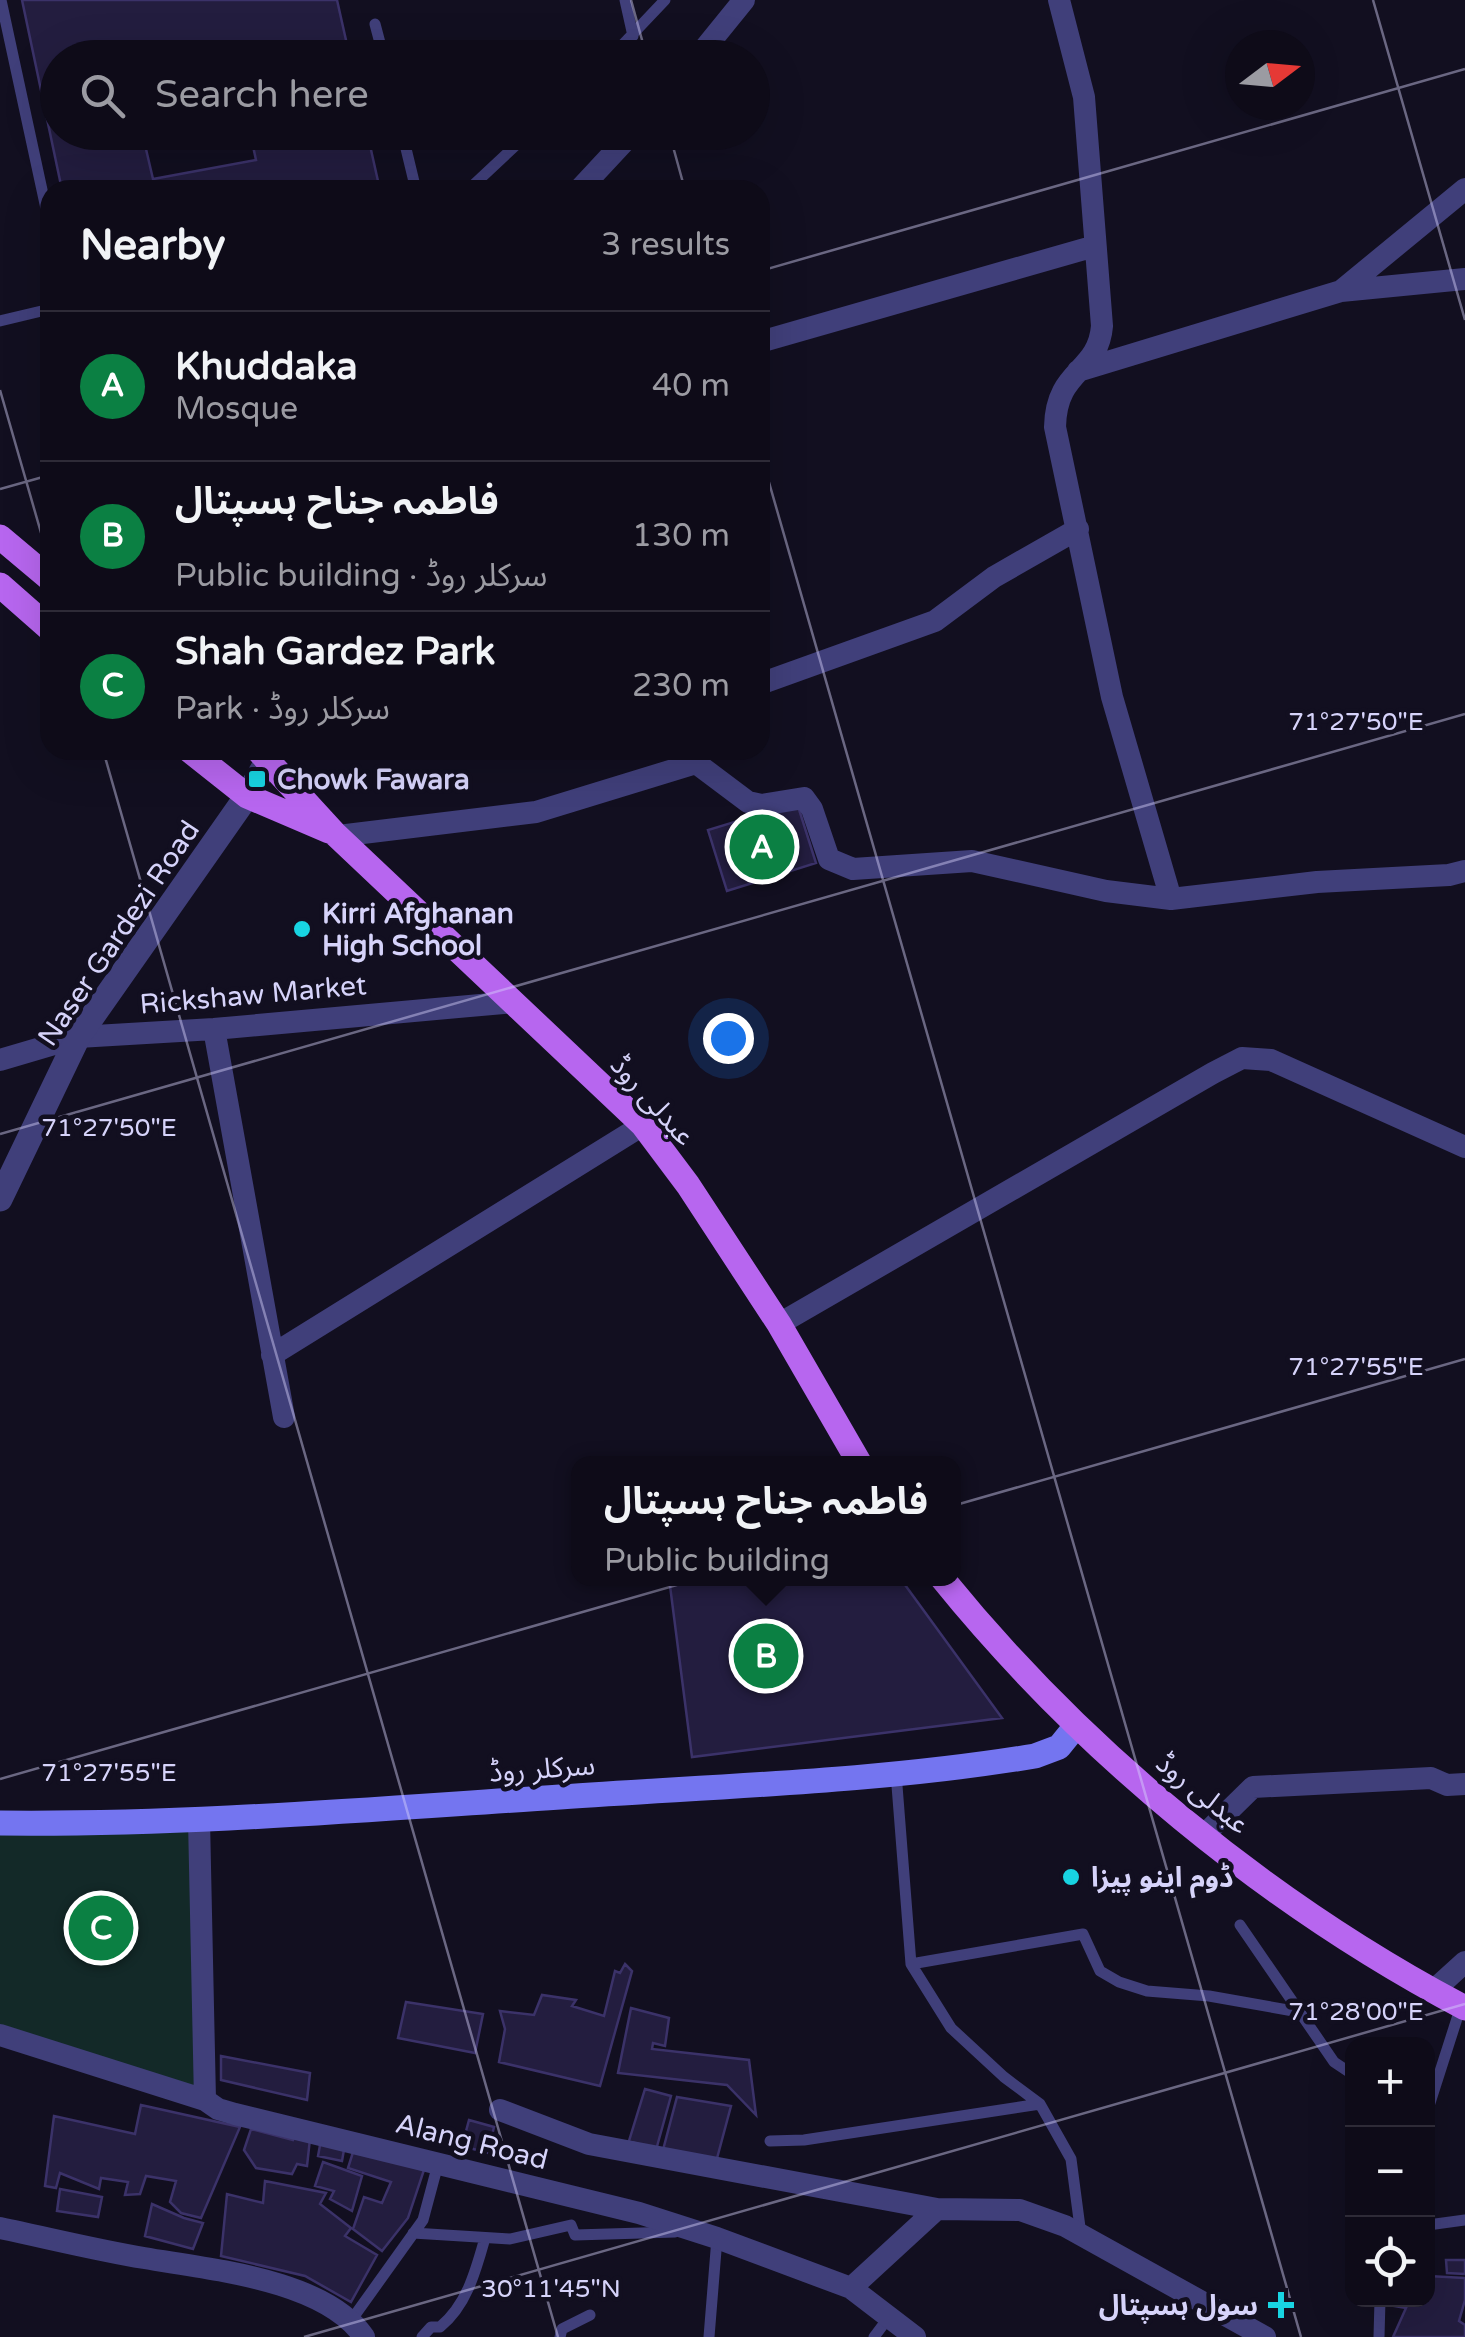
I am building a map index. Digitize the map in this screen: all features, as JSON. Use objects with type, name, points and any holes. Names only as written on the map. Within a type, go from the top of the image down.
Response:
[{"type":"main road","points":[[0,537],[40,571]]},
{"type":"main road","points":[[0,584],[40,621]]},
{"type":"main road","name":"عبدلی روڈ","points":[[204,760],[247,796],[336,835]]},
{"type":"main road","name":"عبدلی روڈ","points":[[268,760],[336,835],[643,1125],[688,1185],[779,1324],[855,1456]]},
{"type":"main road","name":"عبدلی روڈ","points":[[948,1586],[997,1646],[1076,1726],[1204,1835],[1332,1930],[1463,2007]]},
{"type":"main road","name":"سرکلر روڈ","points":[[0,1823],[116,1824],[315,1815],[896,1773],[1035,1756],[1059,1746],[1076,1726]]},
{"type":"street","points":[[712,40],[744,0]]},
{"type":"street","points":[[1060,0],[1084,96],[1101,293],[1101,342],[1090,360],[1074,372],[1061,390],[1054,427],[1112,697],[1171,900]]},
{"type":"street","points":[[588,180],[616,150]]},
{"type":"street","points":[[1340,291],[1465,188]]},
{"type":"street","points":[[770,339],[1095,246]]},
{"type":"street","points":[[1074,372],[1340,291],[1465,279]]},
{"type":"street","points":[[770,680],[935,621],[994,577],[1078,529]]},
{"type":"street","name":"Naser Gardezi Road","points":[[0,1199],[78,1037],[247,796],[261,760]]},
{"type":"street","points":[[336,835],[536,812],[686,760]]},
{"type":"street","points":[[701,760],[748,802],[762,805],[804,798],[812,809],[825,854],[843,867],[972,861],[1106,891],[1171,900],[1317,882],[1465,870]]},
{"type":"street","name":"Rickshaw Market","points":[[0,1060],[78,1037],[214,1030],[514,1002]]},
{"type":"street","points":[[214,1030],[284,1417]]},
{"type":"street","points":[[779,1324],[1242,1058],[1272,1060],[1465,1146]]},
{"type":"street","points":[[272,1355],[643,1125]]},
{"type":"street","points":[[1204,1835],[1253,1787],[1424,1778],[1447,1785],[1465,1784]]},
{"type":"street","points":[[199,1820],[206,2100]]},
{"type":"street","points":[[1433,1991],[1465,1962]]},
{"type":"street","name":"Alang Road","points":[[0,2035],[206,2100],[235,2114],[638,2212],[708,2235],[852,2288],[915,2337]]},
{"type":"street","points":[[500,2110],[589,2144],[937,2208],[1020,2210],[1081,2235],[1265,2337]]},
{"type":"street","points":[[852,2288],[937,2208]]},
{"type":"street","points":[[0,2228],[267,2280],[334,2308],[357,2329]]},
{"type":"lane","points":[[1,0],[40,181]]},
{"type":"lane","points":[[626,0],[633,36]]},
{"type":"lane","points":[[629,40],[665,0]]},
{"type":"lane","points":[[376,24],[380,40]]},
{"type":"lane","points":[[406,150],[414,180]]},
{"type":"lane","points":[[479,180],[511,150]]},
{"type":"lane","points":[[0,321],[40,311]]},
{"type":"lane","points":[[896,1773],[911,1964],[951,2028],[1040,2104],[1071,2158],[1081,2235]]},
{"type":"lane","points":[[1240,1925],[1334,2062],[1345,2069]]},
{"type":"lane","points":[[911,1964],[1083,1934],[1100,1970],[1119,1982],[1147,1990],[1300,2012]]},
{"type":"lane","points":[[1435,2089],[1463,2007]]},
{"type":"lane","points":[[770,2140],[804,2140],[1040,2104]]},
{"type":"lane","points":[[357,2329],[423,2220],[438,2164]]},
{"type":"lane","points":[[1435,2224],[1465,2220]]},
{"type":"lane","points":[[413,2233],[510,2239],[572,2225],[575,2235],[708,2235],[709,2337]]},
{"type":"lane","points":[[422,2337],[431,2327],[440,2327],[452,2318],[474,2273],[485,2238]]},
{"type":"lane","points":[[1379,2337],[1380,2307]]},
{"type":"lane","points":[[560,2337],[562,2329],[590,2315]]},
{"type":"lane","points":[[874,2337],[889,2317]]},
{"type":"green space","points":[[199,1820],[205,2100],[0,2035],[0,1821]]},
{"type":"building","points":[[22,0],[337,0],[346,40],[40,40],[40,86]]},
{"type":"building","points":[[54,150],[146,150],[153,179],[256,160],[254,150],[371,150],[378,180],[60,180]]},
{"type":"building","points":[[797,803],[816,863],[727,891],[708,830]]},
{"type":"building","points":[[670,1586],[906,1586],[1002,1718],[692,1757]]},
{"type":"building","points":[[625,1964],[632,1971],[600,2086],[499,2062],[505,2029],[500,2011],[534,2015],[542,1995],[576,2000],[572,2006],[604,2016],[615,1971],[620,1973]]},
{"type":"building","points":[[406,2002],[483,2014],[475,2053],[398,2038]]},
{"type":"building","points":[[631,2008],[669,2018],[665,2046],[653,2043],[652,2049],[749,2060],[756,2115],[727,2085],[618,2073]]},
{"type":"building","points":[[221,2056],[310,2073],[307,2100],[221,2080]]},
{"type":"building","points":[[645,2089],[671,2096],[656,2150],[629,2141]]},
{"type":"building","points":[[677,2097],[731,2106],[716,2162],[663,2150]]},
{"type":"building","points":[[141,2105],[240,2127],[201,2218],[181,2213],[170,2202],[176,2181],[146,2176],[140,2194],[125,2195],[128,2182],[101,2178],[99,2189],[60,2173],[56,2188],[45,2186],[54,2116],[135,2134]]},
{"type":"building","points":[[469,2120],[494,2127],[488,2153],[462,2146]]},
{"type":"building","points":[[251,2129],[293,2140],[295,2136],[310,2139],[307,2166],[297,2164],[292,2174],[256,2168],[244,2150]]},
{"type":"building","points":[[321,2140],[345,2144],[342,2161],[318,2156]]},
{"type":"building","points":[[354,2149],[425,2167],[408,2218],[382,2251],[353,2229],[364,2197],[382,2203],[391,2182],[348,2168]]},
{"type":"building","points":[[323,2162],[362,2176],[352,2211],[330,2199],[334,2191],[315,2186]]},
{"type":"building","points":[[265,2181],[326,2193],[320,2204],[351,2228],[345,2236],[377,2255],[351,2302],[305,2276],[221,2256],[227,2194],[263,2203]]},
{"type":"building","points":[[60,2189],[102,2197],[98,2217],[57,2211]]},
{"type":"building","points":[[152,2204],[203,2223],[193,2249],[145,2236]]},
{"type":"building","points":[[1446,2260],[1465,2260],[1465,2274],[1447,2273]]},
{"type":"building","points":[[1435,2276],[1465,2278],[1465,2300],[1459,2321],[1465,2325],[1465,2337],[1393,2337],[1406,2308],[1400,2307],[1435,2307]]},
{"type":"place","name":"Chowk Fawara","points":[[257,779]]},
{"type":"place","name":"Khuddaka","points":[[762,847]]},
{"type":"place","name":"Kirri Afghanan High School","points":[[302,929]]},
{"type":"place","name":"فاطمہ جناح ہسپتال","points":[[766,1656]]},
{"type":"place","name":"ڈوم اینو پیزا","points":[[1071,1877]]},
{"type":"place","name":"Shah Gardez Park","points":[[101,1928]]},
{"type":"place","name":"سول ہسپتال","points":[[1281,2305]]}]
